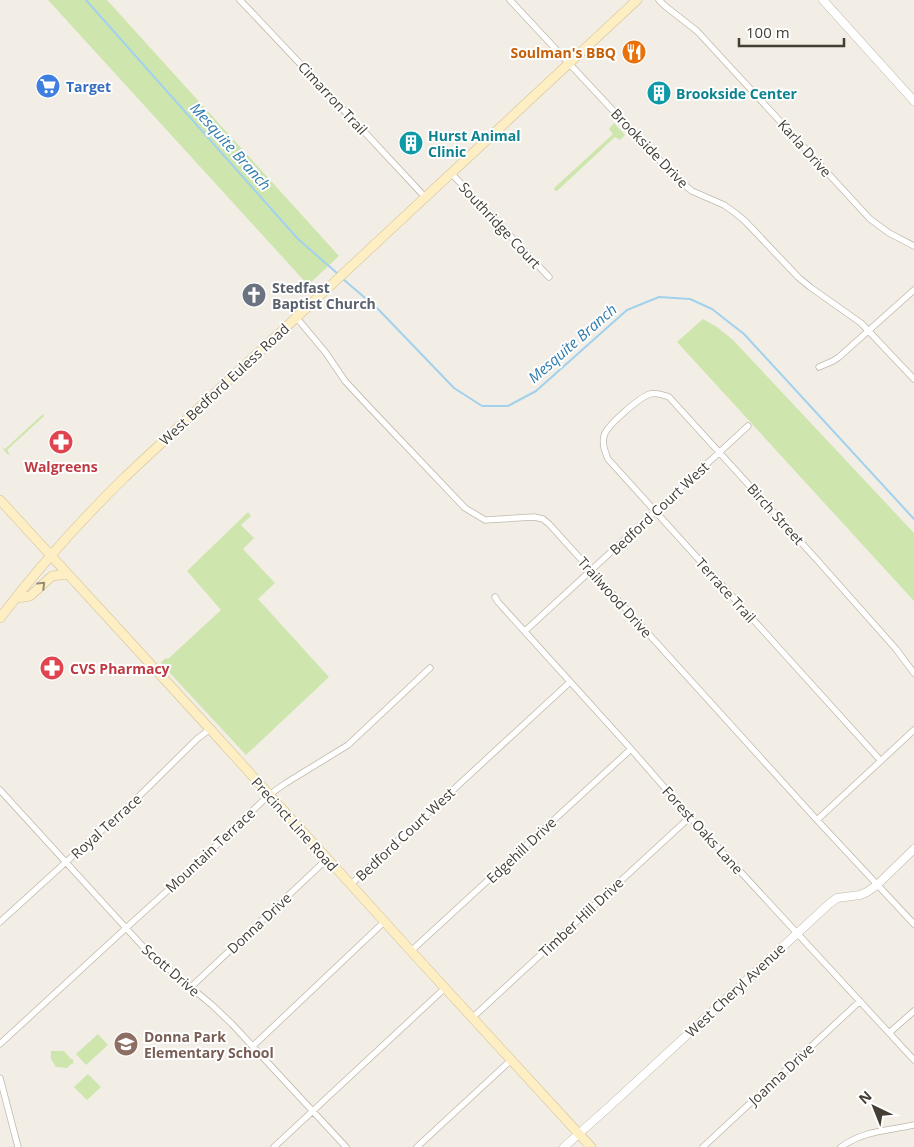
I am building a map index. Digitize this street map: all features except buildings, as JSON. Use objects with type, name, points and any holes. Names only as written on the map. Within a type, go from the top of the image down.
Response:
[{"type":"main road","name":"West Bedford Euless Road","points":[[0,618],[51,555],[124,477],[637,0]]},
{"type":"main road","name":"Precinct Line Road","points":[[0,500],[591,1147]]},
{"type":"main road","points":[[17,598],[30,596],[52,576],[68,574]]},
{"type":"street","name":"Cimarron Trail","points":[[240,0],[425,197]]},
{"type":"street","name":"Brookside Drive","points":[[510,0],[676,178],[692,191],[724,205],[745,221],[798,276],[861,323],[914,379]]},
{"type":"street","name":"Karla Drive","points":[[659,0],[697,31],[870,219],[889,233],[914,246]]},
{"type":"street","points":[[823,0],[914,101]]},
{"type":"street","name":"Southridge Court","points":[[451,173],[549,277]]},
{"type":"street","points":[[819,367],[839,357],[914,290]]},
{"type":"street","name":"Trailwood Drive","points":[[296,316],[346,381],[465,508],[485,520],[534,518],[543,519],[549,524],[817,820],[914,924]]},
{"type":"street","name":"Birch Street","points":[[624,413],[650,394],[660,394],[669,398],[877,627],[914,673]]},
{"type":"street","name":"Terrace Trail","points":[[624,413],[610,426],[604,435],[603,447],[608,459],[880,762]]},
{"type":"street","name":"Bedford Court West","points":[[525,631],[748,426]]},
{"type":"street","name":"Forest Oaks Lane","points":[[495,597],[690,817],[914,1060]]},
{"type":"street","name":"Mountain Terrace","points":[[0,1044],[187,873],[269,795],[348,744],[430,668]]},
{"type":"street","name":"Bedford Court West","points":[[350,885],[570,682]]},
{"type":"street","name":"Royal Terrace","points":[[0,921],[127,808],[183,752],[210,729]]},
{"type":"street","points":[[817,820],[914,730]]},
{"type":"street","name":"Edgehill Drive","points":[[411,952],[631,749]]},
{"type":"street","name":"Scott Drive","points":[[0,790],[152,956],[191,987],[232,1024],[346,1147]]},
{"type":"street","name":"Timber Hill Drive","points":[[472,1018],[690,817]]},
{"type":"street","name":"West Cheryl Avenue","points":[[564,1147],[837,898],[860,895],[877,885],[914,849]]},
{"type":"street","name":"Donna Drive","points":[[191,987],[326,859]]},
{"type":"street","points":[[253,1046],[384,922]]},
{"type":"street","points":[[274,1147],[445,988]]},
{"type":"street","name":"Joanna Drive","points":[[703,1147],[860,1001]]},
{"type":"street","points":[[889,1033],[914,1011]]},
{"type":"street","points":[[417,1147],[511,1060]]},
{"type":"street","points":[[0,1078],[18,1147]]},
{"type":"street","points":[[841,1147],[850,1140],[864,1134],[914,1125]]},
{"type":"green space","points":[[48,0],[107,0],[339,256],[308,285]]},
{"type":"green space","points":[[614,123],[625,135],[620,140],[615,137],[555,191],[554,188],[613,134],[609,129]]},
{"type":"green space","points":[[703,319],[733,340],[914,533],[914,601],[677,342]]},
{"type":"green space","points":[[43,414],[44,416],[7,450],[10,455],[7,454],[2,447],[5,449]]},
{"type":"green space","points":[[248,512],[251,516],[241,525],[254,538],[243,549],[275,583],[258,599],[329,677],[246,755],[168,671],[164,669],[161,662],[166,658],[168,659],[221,610],[187,571]]},
{"type":"green space","points":[[98,1034],[108,1045],[86,1065],[76,1054]]},
{"type":"green space","points":[[51,1051],[64,1051],[73,1059],[73,1064],[67,1068],[56,1067],[51,1059]]},
{"type":"green space","points":[[88,1074],[101,1087],[87,1100],[74,1087]]},
{"type":"waterway","name":"Mesquite Branch","points":[[86,0],[298,239],[338,274]]},
{"type":"waterway","name":"Mesquite Branch","points":[[343,279],[378,309],[454,388],[482,406],[508,406],[536,391],[627,310],[659,297],[690,299],[712,309],[744,334],[914,519]]},
{"type":"place","name":"Soulman's BBQ","points":[[634,52]]},
{"type":"place","name":"Target","points":[[48,86]]},
{"type":"place","name":"Brookside Center","points":[[659,93]]},
{"type":"place","name":"Hurst Animal Clinic","points":[[411,143]]},
{"type":"place","name":"Stedfast Baptist Church","points":[[254,295]]},
{"type":"place","name":"Walgreens","points":[[61,442]]},
{"type":"place","name":"CVS Pharmacy","points":[[52,668]]},
{"type":"place","name":"Donna Park Elementary School","points":[[126,1044]]}]
